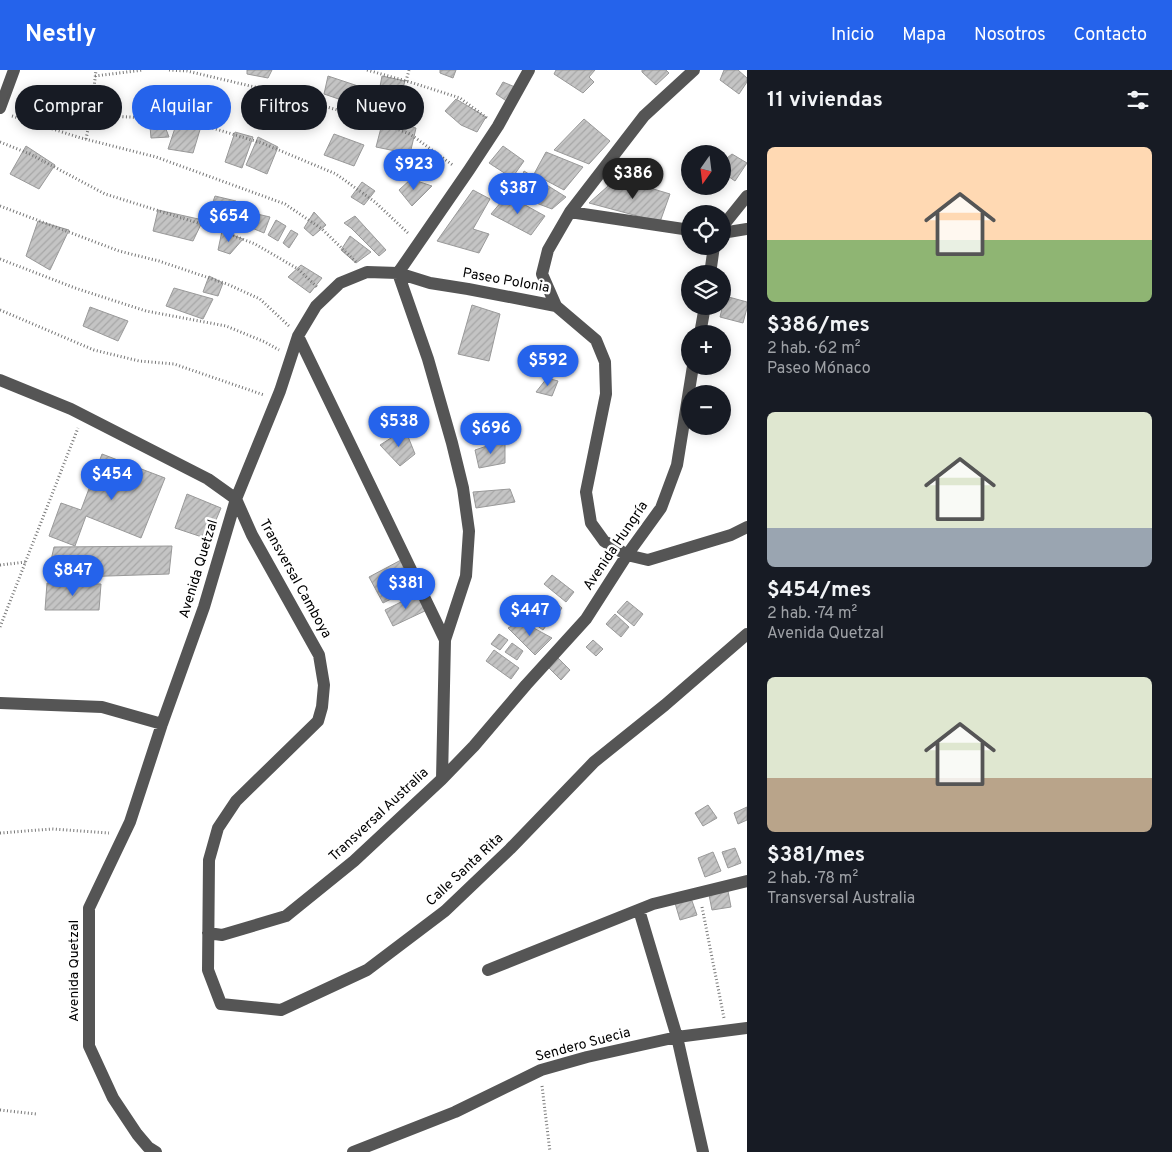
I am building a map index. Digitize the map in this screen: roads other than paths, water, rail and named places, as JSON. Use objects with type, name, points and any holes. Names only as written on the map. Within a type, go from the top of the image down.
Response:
[{"type":"street","points":[[4,112],[14,70]]},
{"type":"street","points":[[445,640],[466,576],[469,531],[463,488],[452,443],[428,359],[398,273],[498,126],[529,70]]},
{"type":"street","points":[[556,306],[542,274],[548,250],[570,212],[644,116],[694,70]]},
{"type":"street","points":[[731,216],[747,196]]},
{"type":"street","points":[[570,212],[681,229]]},
{"type":"street","points":[[731,232],[747,229]]},
{"type":"street","name":"Avenida Quetzal","points":[[156,1152],[148,1147],[137,1134],[113,1098],[89,1046],[89,908],[130,822],[162,724],[204,607],[236,499],[276,399],[298,336],[316,306],[340,283],[367,272],[398,273]]},
{"type":"street","name":"Paseo Polonia","points":[[398,273],[430,283],[556,306],[596,340],[605,362],[606,394],[586,492],[591,522],[604,541],[627,554],[648,560],[731,535],[747,527]]},
{"type":"street","name":"Transversal Australia","points":[[208,933],[222,935],[286,916],[354,861],[442,779],[445,640],[298,336]]},
{"type":"street","name":"Avenida Hungría","points":[[442,779],[474,746],[586,619],[627,554],[661,508],[677,465],[692,375]]},
{"type":"street","points":[[0,380],[83,415],[208,479],[236,499]]},
{"type":"street","name":"Transversal Camboya","points":[[208,933],[209,860],[218,828],[236,801],[318,721],[322,707],[324,684],[319,655],[252,535],[236,499]]},
{"type":"street","name":"Calle Santa Rita","points":[[208,933],[208,970],[221,1004],[281,1010],[366,970],[445,911],[510,849],[594,762],[665,705],[747,634]]},
{"type":"street","points":[[0,703],[102,706],[162,724]]},
{"type":"street","points":[[488,970],[654,904],[747,881]]},
{"type":"street","points":[[639,910],[677,1037],[703,1152]]},
{"type":"street","name":"Sendero Suecia","points":[[353,1152],[455,1112],[541,1070],[587,1057],[677,1037],[747,1028]]}]
